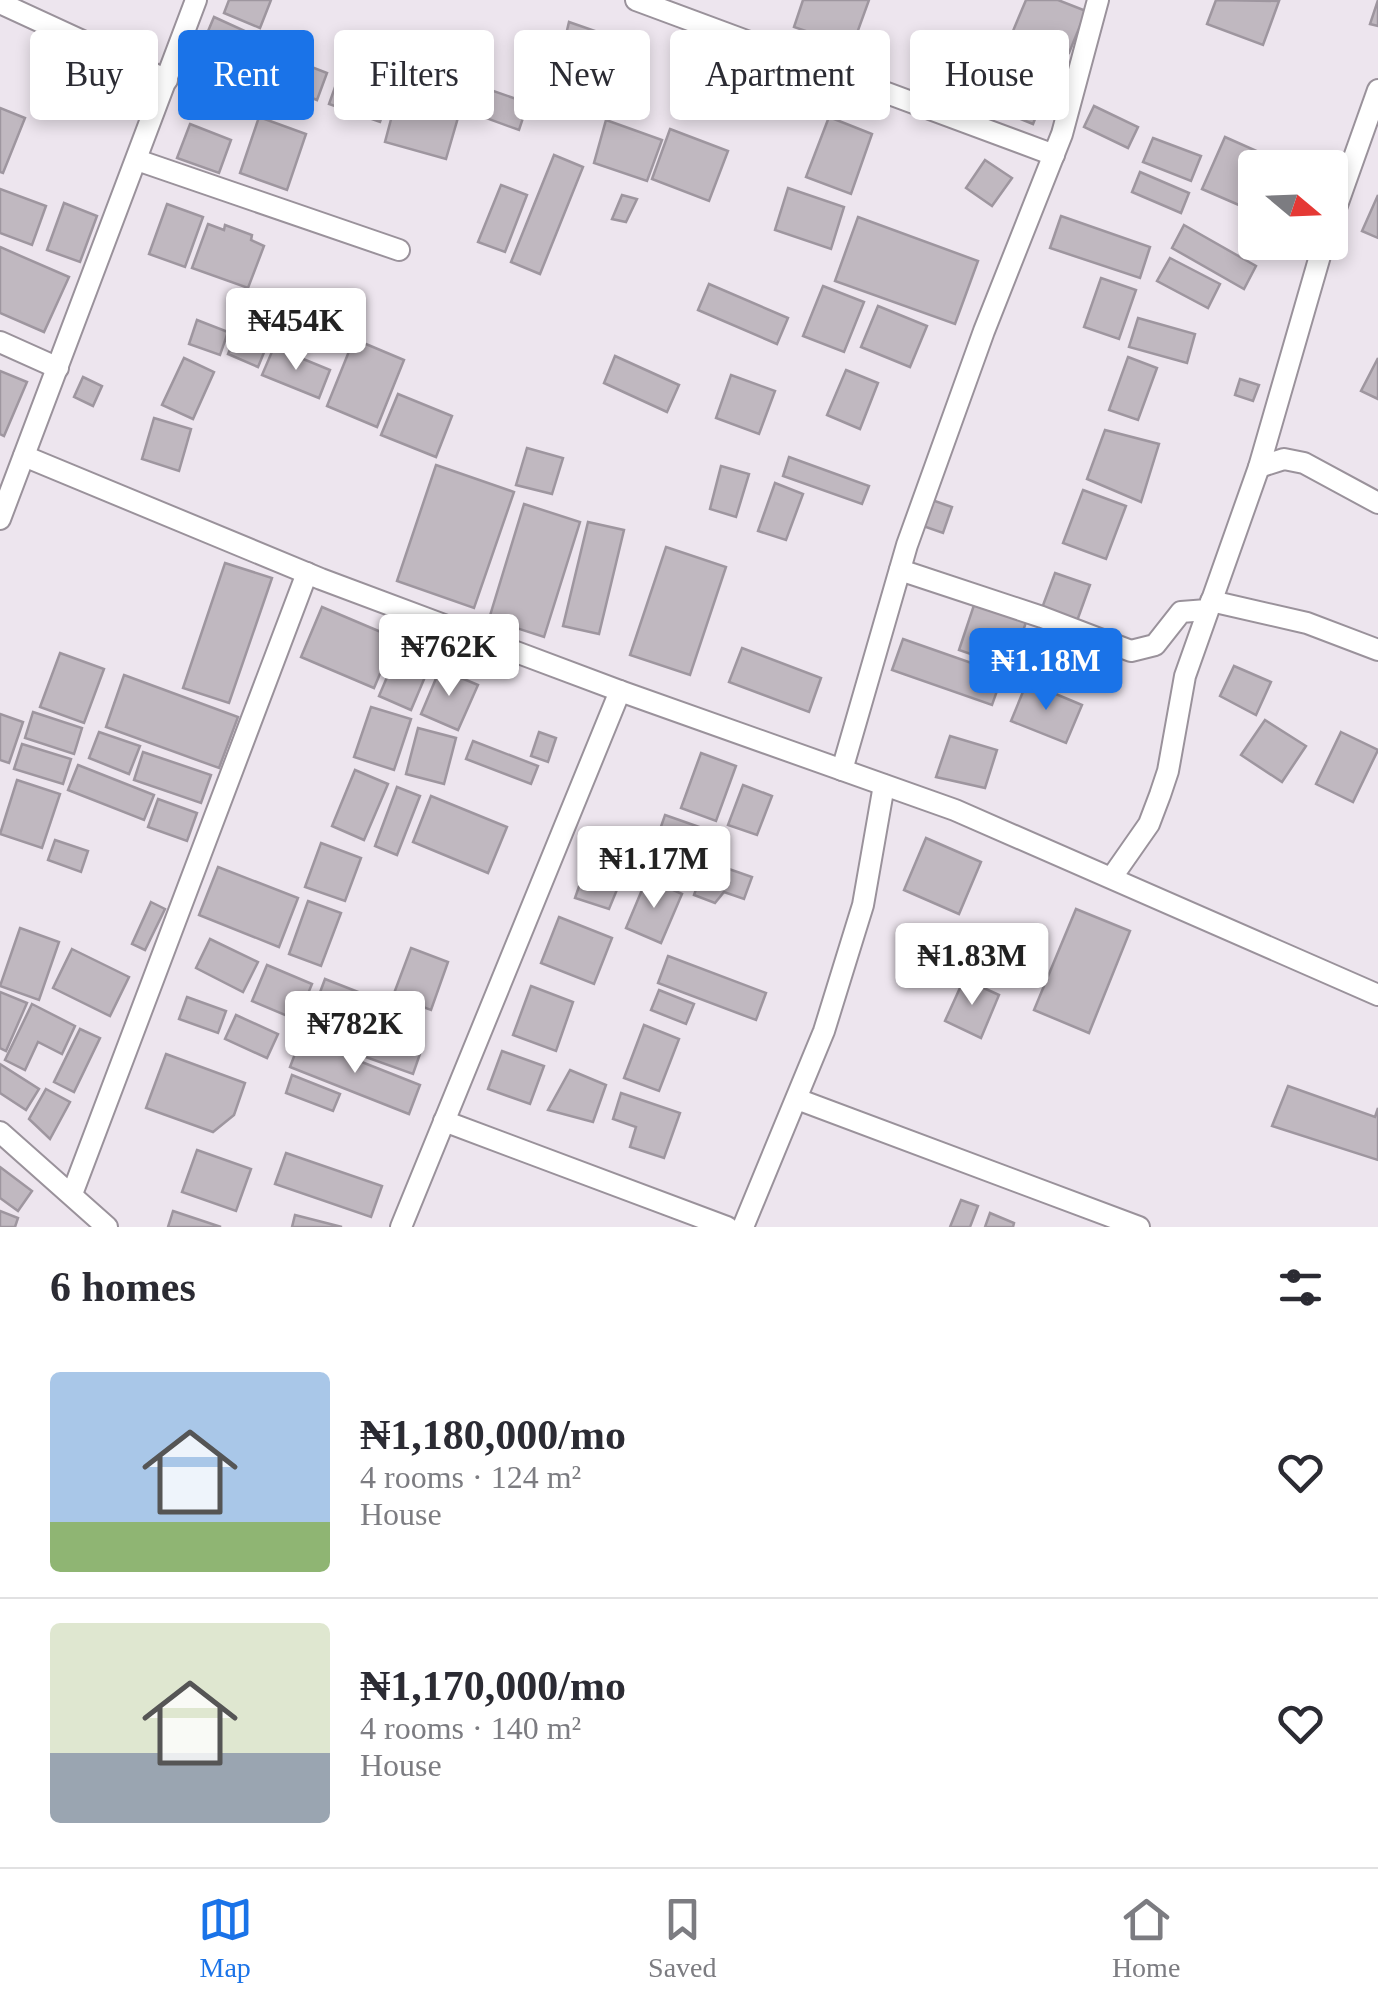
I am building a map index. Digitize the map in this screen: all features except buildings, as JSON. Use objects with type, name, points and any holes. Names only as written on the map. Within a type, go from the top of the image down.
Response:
[{"type":"street","points":[[0,519],[196,0]]},
{"type":"street","points":[[636,0],[1054,154]]},
{"type":"street","points":[[842,770],[900,570],[984,331],[1054,154],[1098,0]]},
{"type":"street","points":[[0,2],[166,80]]},
{"type":"street","points":[[1348,174],[1378,90]]},
{"type":"street","points":[[137,160],[399,250]]},
{"type":"street","points":[[1112,877],[1149,824],[1160,796],[1184,676],[1259,467],[1319,260]]},
{"type":"street","points":[[0,342],[58,368]]},
{"type":"street","points":[[24,456],[307,573],[620,691],[955,810],[1378,995]]},
{"type":"street","points":[[1259,467],[1284,459],[1304,462],[1378,503]]},
{"type":"street","points":[[900,570],[1131,651],[1155,645],[1181,612],[1209,606],[1307,623],[1378,650]]},
{"type":"street","points":[[72,1194],[307,573]]},
{"type":"street","points":[[401,1227],[620,691]]},
{"type":"street","points":[[743,1227],[824,1031],[864,905],[884,785]]},
{"type":"street","points":[[797,1100],[1139,1227]]},
{"type":"street","points":[[444,1120],[728,1227]]},
{"type":"street","points":[[0,1132],[107,1227]]}]
